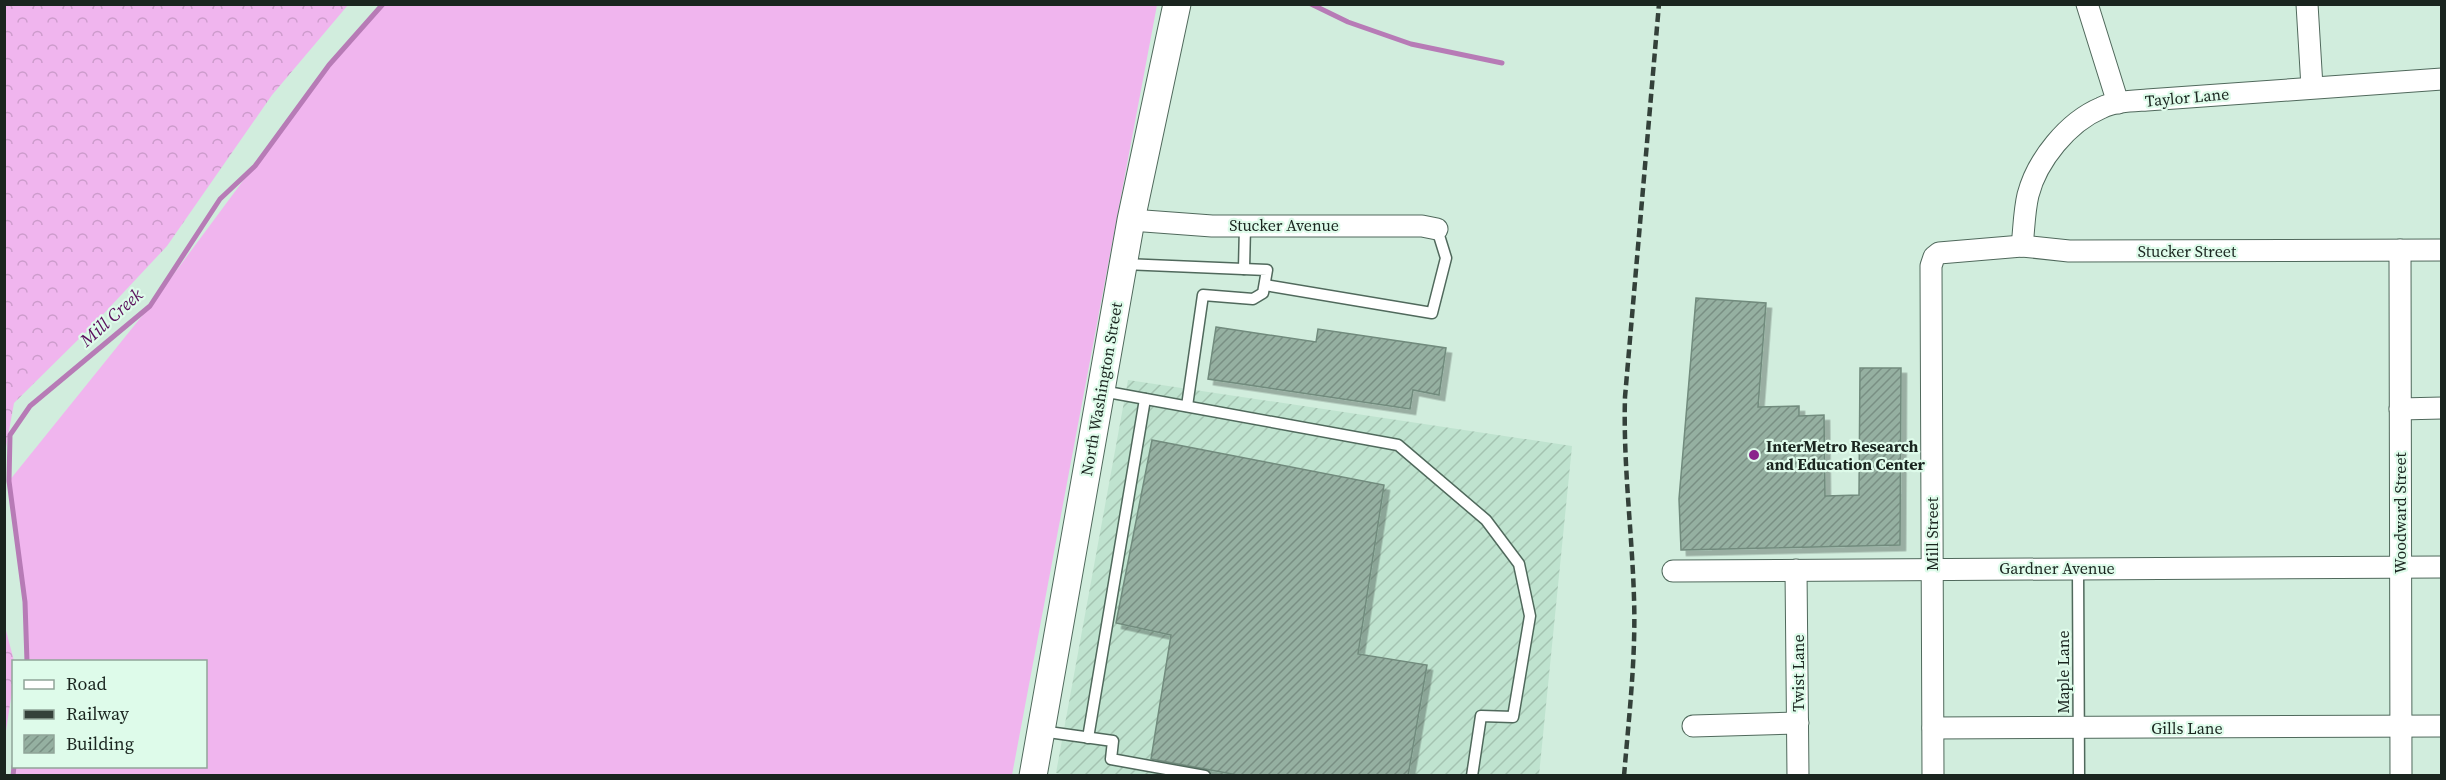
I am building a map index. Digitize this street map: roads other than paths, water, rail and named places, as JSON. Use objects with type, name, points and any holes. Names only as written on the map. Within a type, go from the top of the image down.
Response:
[{"type":"street","name":"North Washington Street","points":[[1033,776],[1131,220],[1177,4]]},
{"type":"street","points":[[2088,4],[2118,103]]},
{"type":"street","points":[[2307,4],[2312,87]]},
{"type":"street","name":"Taylor Lane","points":[[2022,246],[2028,195],[2045,159],[2055,144],[2086,116],[2102,107],[2118,103],[2442,78]]},
{"type":"street","name":"Stucker Avenue","points":[[1131,220],[1245,226],[1422,226],[1437,229]]},
{"type":"street","name":"Stucker Street","points":[[1934,256],[1940,253],[2022,246],[2069,251],[2442,250]]},
{"type":"street","name":"Woodward Street","points":[[2400,250],[2401,776]]},
{"type":"street","name":"Mill Street","points":[[1933,776],[1931,266],[1934,256]]},
{"type":"street","points":[[2400,409],[2442,408]]},
{"type":"street","name":"Gardner Avenue","points":[[1673,571],[2442,567]]},
{"type":"street","name":"Twist Lane","points":[[1796,570],[1798,776]]},
{"type":"street","points":[[1693,726],[1798,723]]},
{"type":"street","name":"Gills Lane","points":[[1933,728],[2442,726]]},
{"type":"lane","points":[[1244,269],[1245,226]]},
{"type":"lane","points":[[1265,285],[1432,313],[1446,258],[1437,229]]},
{"type":"lane","points":[[1123,264],[1267,270],[1263,293],[1254,299],[1203,295],[1187,406]]},
{"type":"lane","points":[[1100,391],[1398,445],[1486,520],[1519,564],[1530,616],[1513,717],[1481,716],[1472,776]]},
{"type":"lane","points":[[1088,738],[1145,399]]},
{"type":"lane","name":"Maple Lane","points":[[2078,568],[2079,776]]},
{"type":"lane","points":[[1041,731],[1113,741],[1111,759],[1205,776]]},
{"type":"waterway","name":"Mill Creek","points":[[27,660],[25,602],[9,481],[10,435],[30,406],[150,306],[220,199],[255,166],[329,65],[383,4]]},
{"type":"waterway","points":[[1311,4],[1348,22],[1411,44],[1502,63]]},
{"type":"waterway","name":"Mill Creek","points":[[13,776],[14,768]]},
{"type":"railway","points":[[1624,776],[1634,642],[1633,573],[1625,447],[1625,397],[1659,4]]},
{"type":"place","name":"InterMetro Research and Education Center","points":[[1754,455]]}]
